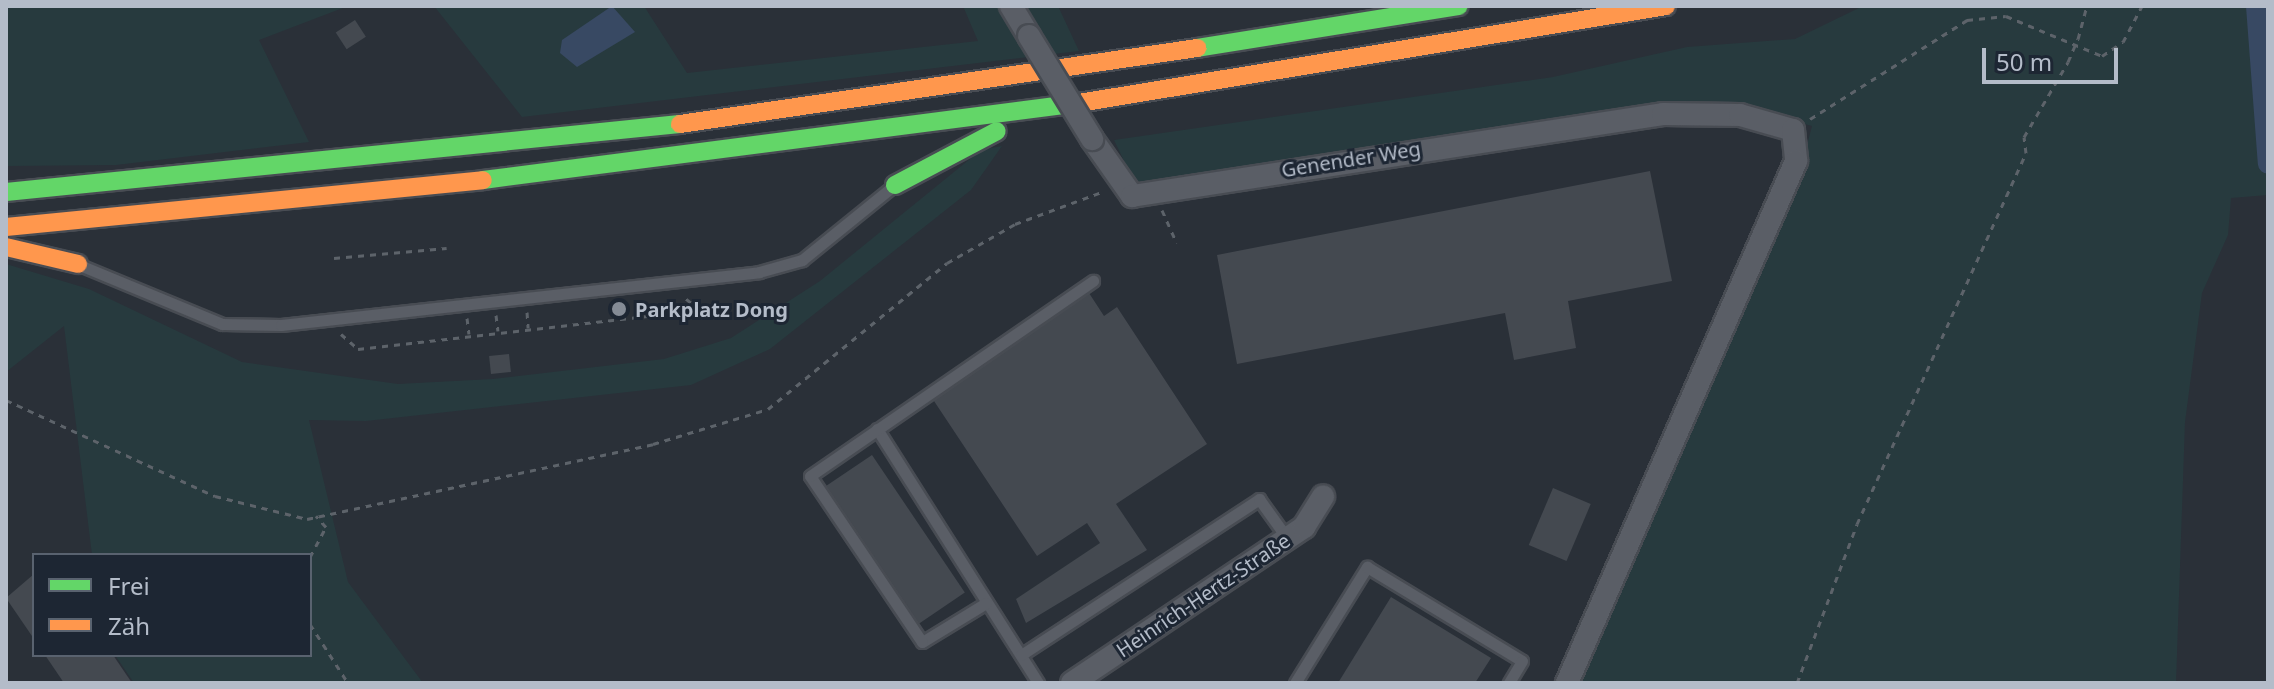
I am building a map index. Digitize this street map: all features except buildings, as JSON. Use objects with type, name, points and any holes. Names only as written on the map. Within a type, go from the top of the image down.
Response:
[{"type":"highway","points":[[6,192],[780,112],[1459,6]]},
{"type":"highway","points":[[6,227],[529,176],[1068,106],[1666,6]]},
{"type":"highway","points":[[895,185],[953,149],[1068,106]]},
{"type":"highway","points":[[6,247],[78,264]]},
{"type":"street","points":[[1011,6],[1123,184]]},
{"type":"street","name":"Genender Weg","points":[[1123,184],[1132,196],[1663,114],[1740,115],[1793,130]]},
{"type":"street","points":[[1567,683],[1796,161],[1793,130]]},
{"type":"street","name":"Heinrich-Hertz-Straße","points":[[1082,680],[1287,538],[1323,497]]},
{"type":"lane","points":[[78,264],[222,324],[335,320],[678,282],[802,260],[895,185]]},
{"type":"lane","points":[[986,603],[922,642],[810,476],[1093,281]]},
{"type":"lane","points":[[877,429],[1038,683]]},
{"type":"lane","points":[[1021,655],[1259,499],[1287,538]]},
{"type":"lane","points":[[1295,683],[1367,567],[1522,661],[1509,683]]},
{"type":"path","points":[[1797,683],[1857,524],[2026,153],[2024,137],[2068,62],[2087,6]]},
{"type":"path","points":[[1793,130],[1967,20],[2006,16],[2102,56],[2123,42],[2142,6]]},
{"type":"path","points":[[6,400],[236,504],[279,516],[316,516],[653,444],[768,409],[957,256],[1015,224],[1123,184]]},
{"type":"path","points":[[1154,192],[1177,243]]},
{"type":"path","points":[[334,258],[447,248]]},
{"type":"path","points":[[335,320],[358,349],[700,310],[678,282]]},
{"type":"path","points":[[525,300],[528,330]]},
{"type":"path","points":[[495,303],[498,333]]},
{"type":"path","points":[[466,306],[469,336]]},
{"type":"path","points":[[312,553],[326,527],[316,516]]},
{"type":"path","points":[[312,627],[348,683]]},
{"type":"green space","points":[[6,6],[348,6],[259,40],[309,142],[116,165],[6,166]]},
{"type":"green space","points":[[434,6],[644,6],[687,73],[978,41],[963,6],[1058,6],[1079,51],[522,117]]},
{"type":"green space","points":[[1863,6],[2268,6],[2268,195],[2231,198],[2228,235],[2202,293],[2185,422],[2176,683],[1578,683],[1802,164],[1812,126],[1734,104],[1659,105],[1136,186],[1114,140],[1553,77],[1687,47],[1795,39]]},
{"type":"green space","points":[[1002,146],[971,190],[770,349],[691,385],[366,421],[309,420],[348,582],[423,683],[134,683],[116,657],[312,657],[312,553],[92,553],[64,326],[6,372],[6,264],[89,289],[242,362],[398,384],[493,379],[664,359],[731,338],[820,281],[981,150]]},
{"type":"water","points":[[612,6],[635,32],[577,67],[560,53],[562,40]]},
{"type":"waterway","points":[[2256,6],[2268,164]]},
{"type":"traffic: fast","points":[[1197,48],[1459,6]]},
{"type":"traffic: fast","points":[[483,180],[1079,103]]},
{"type":"traffic: fast","points":[[6,192],[680,124]]},
{"type":"traffic: fast","points":[[895,185],[997,131]]},
{"type":"traffic: slow","points":[[1079,103],[1666,6]]},
{"type":"traffic: slow","points":[[680,124],[1197,48]]},
{"type":"traffic: slow","points":[[6,227],[483,180]]},
{"type":"traffic: slow","points":[[6,247],[78,264]]},
{"type":"place","name":"Parkplatz Dong","points":[[619,309]]}]
